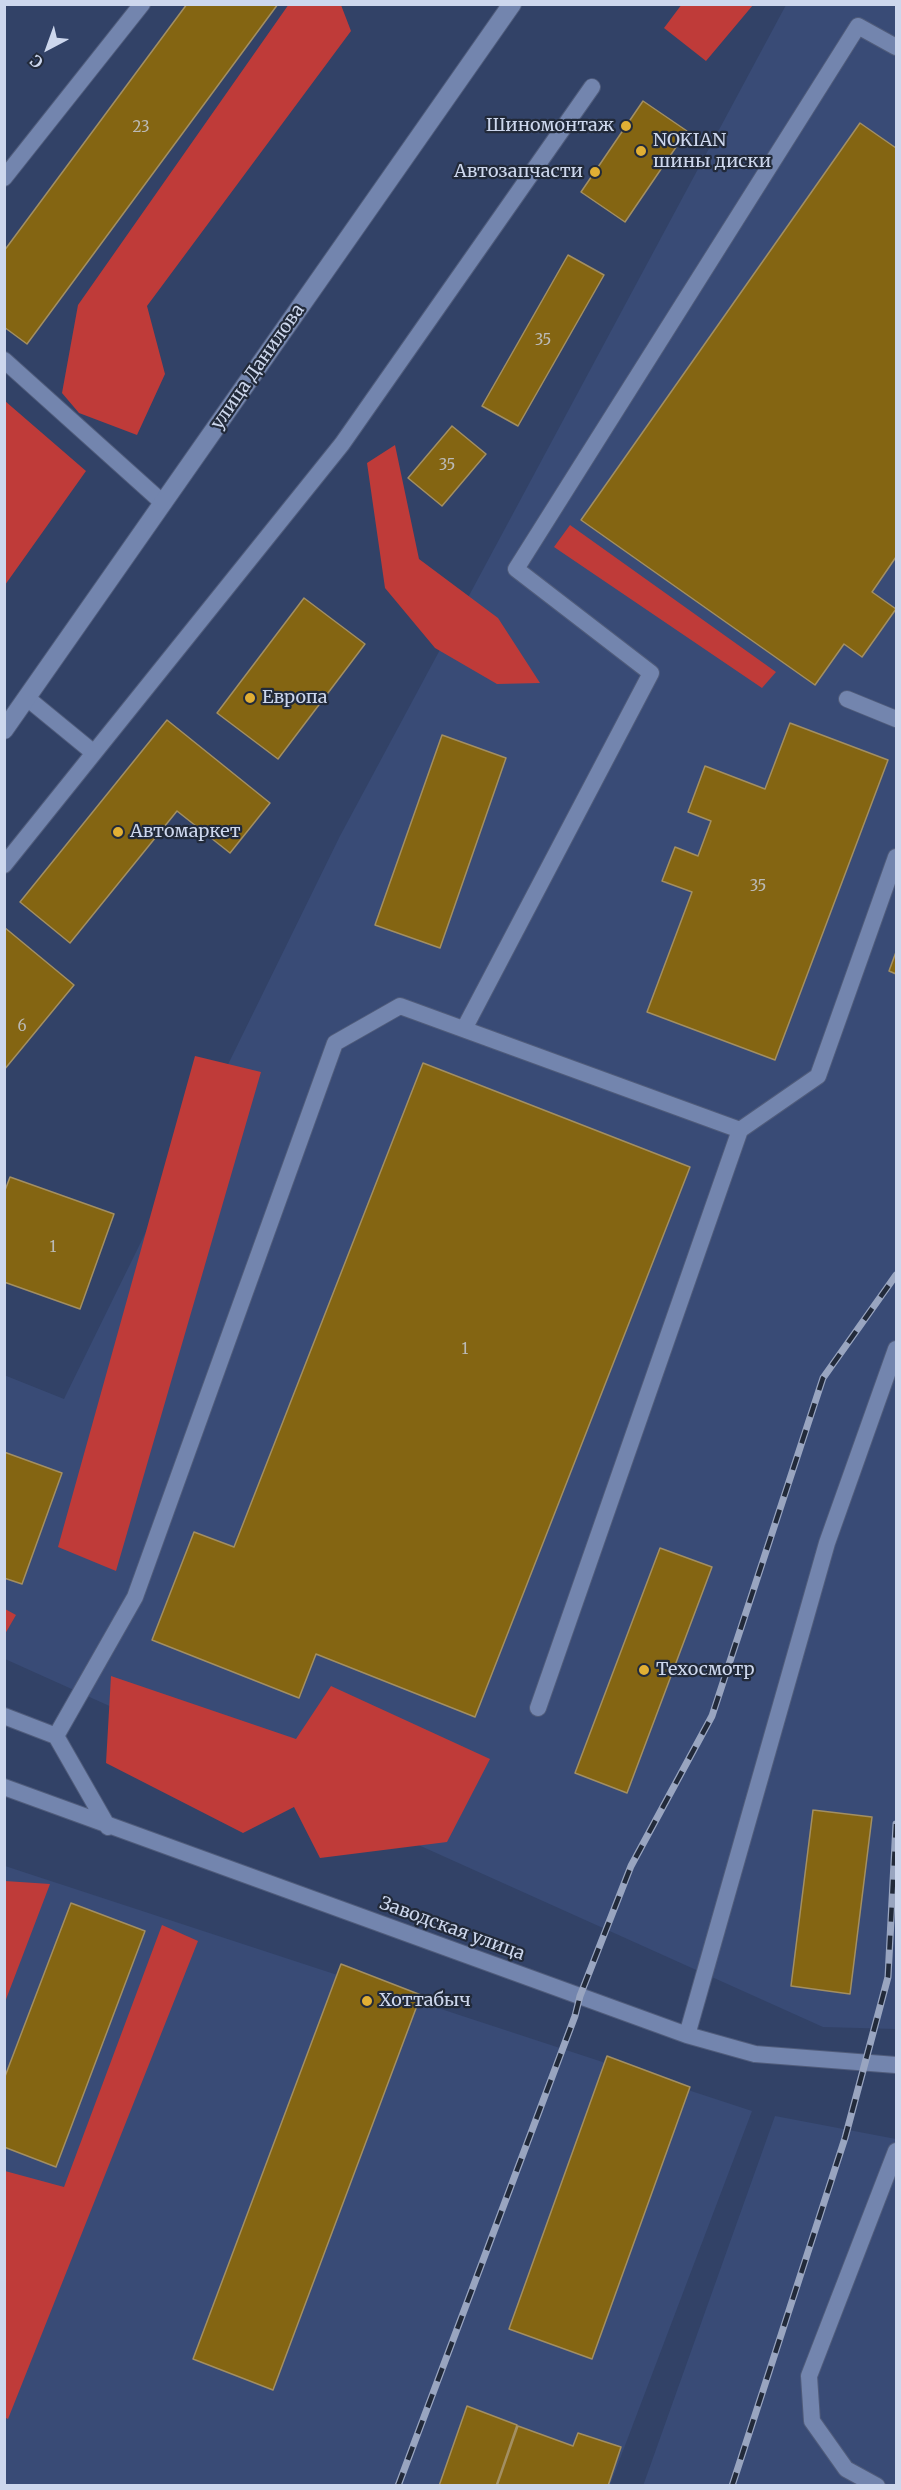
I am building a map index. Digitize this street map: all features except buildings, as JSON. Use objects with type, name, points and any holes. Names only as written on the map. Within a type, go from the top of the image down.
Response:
[{"type":"main road","name":"улица Данилова","points":[[4,730],[512,4]]},
{"type":"lane","points":[[4,178],[142,4]]},
{"type":"lane","points":[[464,1029],[651,673],[516,569],[858,26],[897,47]]},
{"type":"lane","points":[[4,864],[342,444],[592,87]]},
{"type":"lane","points":[[4,360],[163,503]]},
{"type":"lane","points":[[27,698],[94,753]]},
{"type":"lane","points":[[847,699],[897,719]]},
{"type":"lane","points":[[538,1708],[740,1130],[818,1077],[897,857]]},
{"type":"lane","points":[[56,1736],[135,1597],[335,1043],[400,1006],[740,1130]]},
{"type":"lane","points":[[687,2035],[827,1543],[897,1349]]},
{"type":"lane","points":[[4,1716],[56,1736],[108,1827]]},
{"type":"lane","name":"Заводская улица","points":[[4,1787],[108,1827],[687,2035],[755,2054],[897,2065]]},
{"type":"lane","points":[[877,2486],[846,2469],[812,2421],[809,2376],[897,2151]]},
{"type":"shaded area","points":[[289,4],[341,5],[351,31],[147,306],[165,374],[137,435],[79,413],[62,393],[78,305]]},
{"type":"shaded area","points":[[682,4],[753,5],[706,61],[664,28]]},
{"type":"shaded area","points":[[786,5],[896,5],[896,2029],[823,2027],[5,1659],[4,1375],[64,1399],[340,836]]},
{"type":"shaded area","points":[[5,401],[86,471],[5,585]]},
{"type":"shaded area","points":[[395,445],[419,559],[498,618],[540,683],[497,684],[435,648],[385,588],[367,463]]},
{"type":"shaded area","points":[[570,525],[776,672],[762,688],[554,547]]},
{"type":"shaded area","points":[[195,1056],[261,1072],[116,1571],[58,1547]]},
{"type":"shaded area","points":[[5,1609],[16,1615],[5,1634]]},
{"type":"shaded area","points":[[111,1676],[296,1739],[331,1686],[490,1759],[447,1842],[320,1858],[294,1807],[243,1833],[106,1763]]},
{"type":"shaded area","points":[[5,1866],[752,2111],[610,2485],[5,2486]]},
{"type":"shaded area","points":[[4,1881],[50,1884],[5,2002]]},
{"type":"shaded area","points":[[162,1925],[198,1941],[8,2419],[4,2417],[5,2171],[64,2187]]},
{"type":"shaded area","points":[[775,2116],[896,2139],[896,2485],[643,2486]]},
{"type":"railway","points":[[398,2486],[575,2016],[580,1996],[631,1866],[712,1716],[823,1378],[896,1275]]},
{"type":"railway","points":[[732,2486],[845,2138],[888,1977],[896,1824]]},
{"type":"place","name":"Шиномонтаж","points":[[626,126]]},
{"type":"place","name":"NOKIAN шины диски","points":[[641,151]]},
{"type":"place","name":"Автозапчасти","points":[[595,172]]},
{"type":"place","name":"Европа","points":[[250,698]]},
{"type":"place","name":"Автомаркет","points":[[118,832]]},
{"type":"place","name":"Техосмотр","points":[[644,1670]]},
{"type":"place","name":"Хоттабыч","points":[[367,2001]]}]
